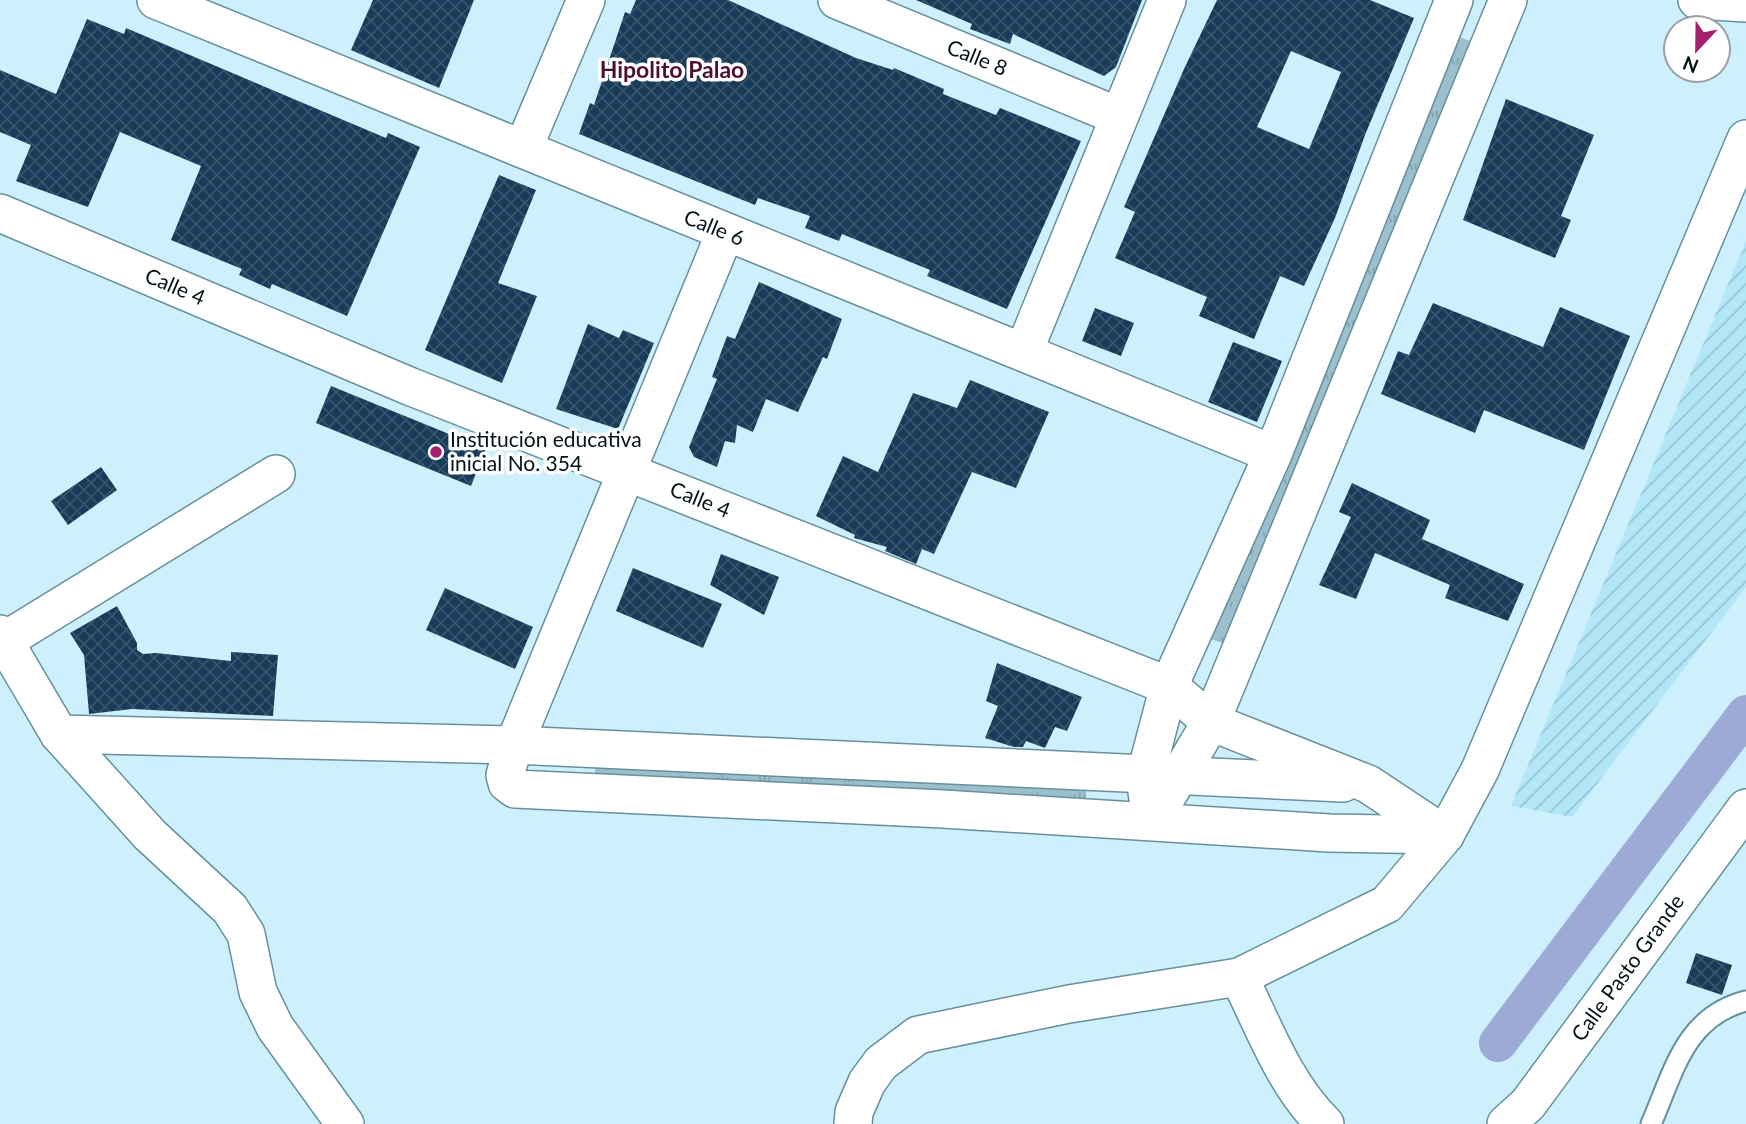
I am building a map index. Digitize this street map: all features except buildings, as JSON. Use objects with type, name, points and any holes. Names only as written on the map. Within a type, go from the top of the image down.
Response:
[{"type":"street","name":"Calle 6","points":[[156,0],[1273,454]]},
{"type":"street","points":[[523,149],[586,0]]},
{"type":"street","name":"Calle 8","points":[[837,0],[1118,116]]},
{"type":"street","points":[[1024,351],[1167,0]]},
{"type":"street","points":[[1152,821],[1161,777],[1169,686],[1273,454],[1454,0]]},
{"type":"street","points":[[1161,777],[1211,722],[1508,0]]},
{"type":"street","points":[[1697,0],[1746,3]]},
{"type":"street","points":[[853,1124],[867,1082],[881,1063],[918,1035],[1069,1004],[1240,977],[1387,904],[1445,835],[1480,770],[1746,139]]},
{"type":"street","name":"Calle 4","points":[[0,213],[396,380],[1169,686],[1211,722],[1368,784],[1445,835]]},
{"type":"street","points":[[725,233],[514,745],[505,775],[507,783],[515,789],[1152,821],[1329,833],[1445,835]]},
{"type":"street","points":[[276,474],[2,637],[59,734],[150,835],[230,909],[246,934],[258,992],[275,1027],[345,1124]]},
{"type":"street","points":[[59,734],[514,745],[1161,777],[1368,784]]},
{"type":"street","name":"Calle Pasto Grande","points":[[1506,1124],[1528,1104],[1746,808]]},
{"type":"street","points":[[1240,977],[1282,1065],[1307,1107],[1325,1124]]},
{"type":"lane","points":[[1651,1124],[1687,1043],[1703,1021],[1731,1005],[1746,1001]]},
{"type":"shaded area","points":[[1746,241],[1746,587],[1572,817],[1511,806]]},
{"type":"green space","points":[[1459,37],[1473,42],[1225,644],[1211,639]]},
{"type":"green space","points":[[595,766],[1086,789],[1086,798],[595,775]]},
{"type":"waterway","points":[[1498,1043],[1746,714]]},
{"type":"place","name":"Institución educativa inicial No. 354","points":[[436,452]]},
{"type":"district","name":"Hipolito Palao","points":[[672,70]]}]
